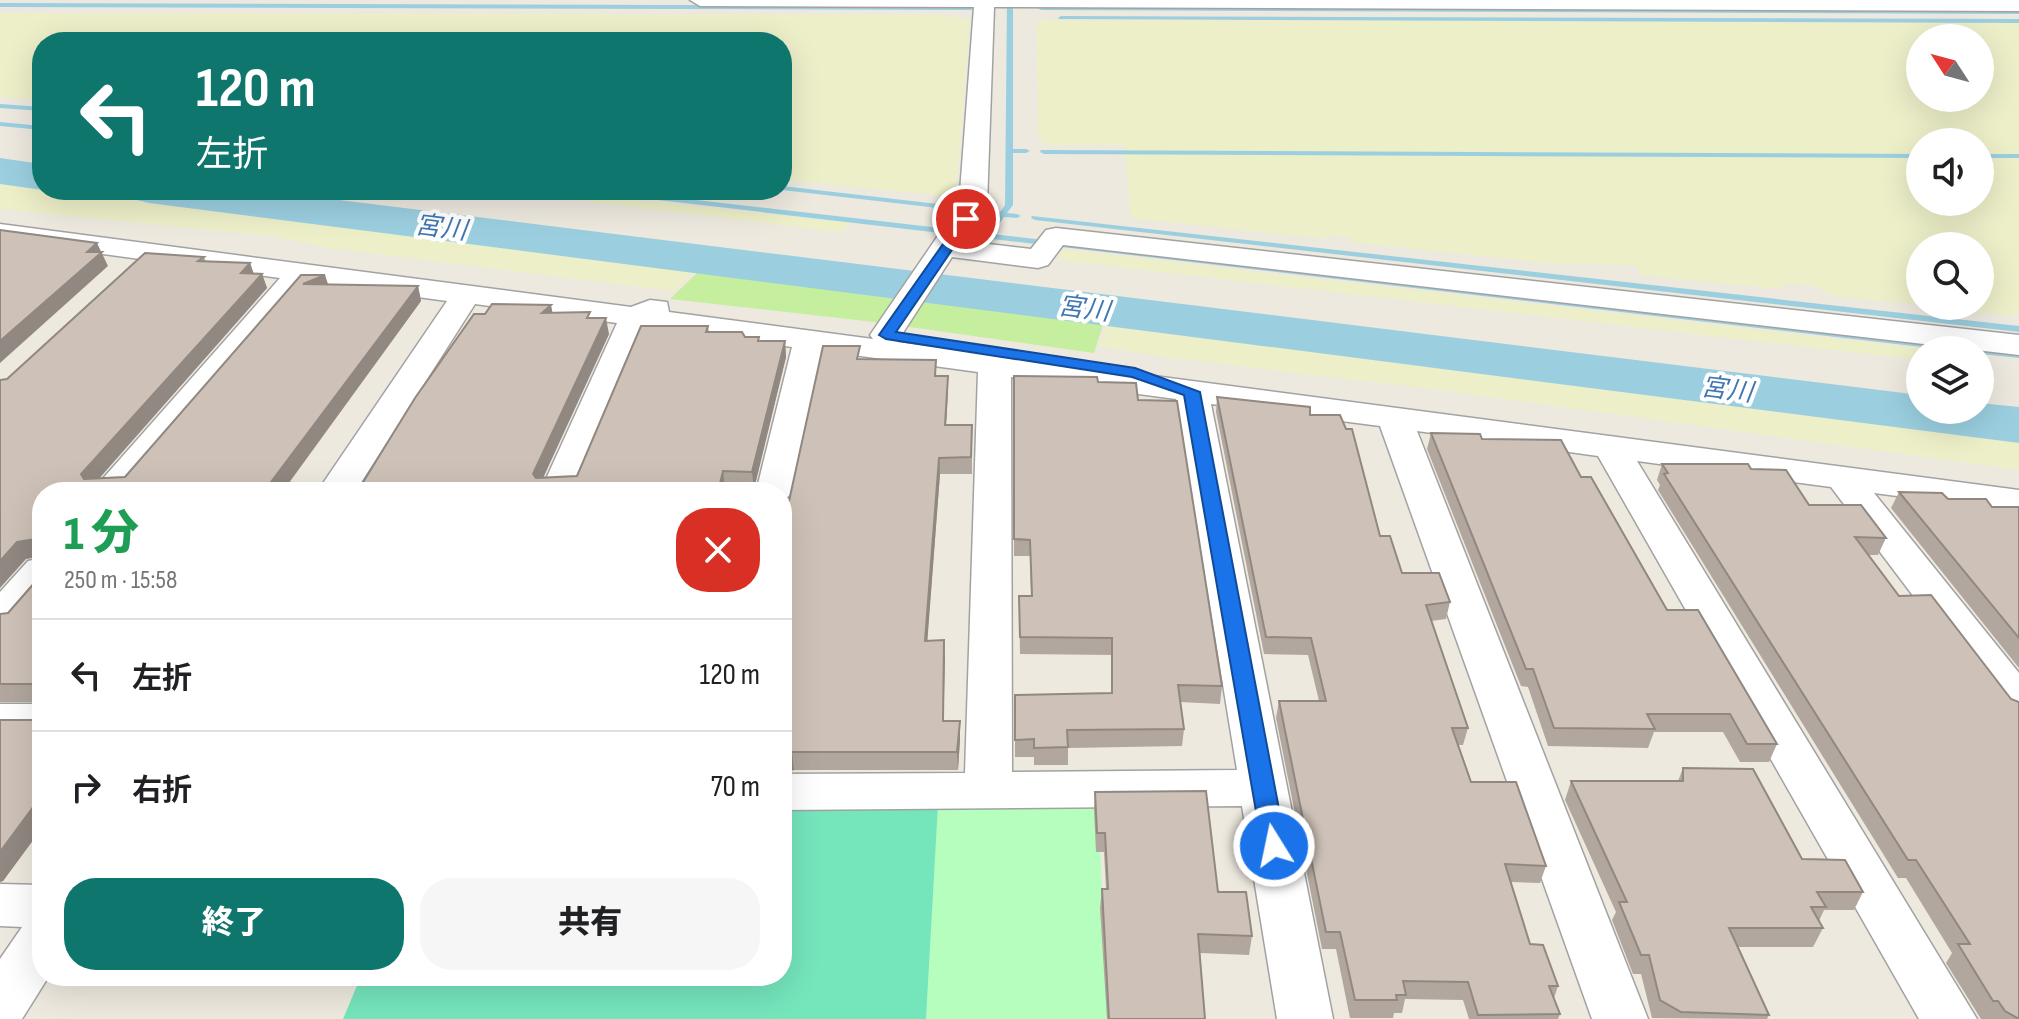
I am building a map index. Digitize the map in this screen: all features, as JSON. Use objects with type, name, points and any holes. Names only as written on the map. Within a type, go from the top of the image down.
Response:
[{"type":"street","points":[[700,0],[2019,5]]},
{"type":"street","points":[[889,331],[952,241],[973,205],[984,0]]},
{"type":"street","points":[[0,232],[135,262],[300,273],[2019,501]]},
{"type":"street","points":[[952,241],[1038,259],[1056,236],[2019,345]]},
{"type":"street","points":[[119,482],[300,273]]},
{"type":"street","points":[[343,482],[465,296]]},
{"type":"street","points":[[563,482],[635,317],[650,309],[889,331],[1135,373],[1192,392]]},
{"type":"street","points":[[777,482],[810,340]]},
{"type":"street","points":[[988,791],[995,365]]},
{"type":"street","points":[[1192,392],[1305,1019]]},
{"type":"street","points":[[1395,420],[1620,1019]]},
{"type":"street","points":[[1612,449],[1949,1019]]},
{"type":"street","points":[[1843,478],[2019,704]]},
{"type":"street","points":[[0,618],[32,581]]},
{"type":"street","points":[[0,720],[32,720]]},
{"type":"street","points":[[792,792],[1264,788]]},
{"type":"street","points":[[0,905],[32,906]]},
{"type":"street","points":[[0,1005],[32,956]]},
{"type":"green space","points":[[0,13],[941,15],[968,19],[970,22],[956,193],[944,196],[792,180],[792,32],[32,32],[32,99],[0,97]]},
{"type":"green space","points":[[1037,20],[2019,23],[2019,316],[1994,313],[1994,232],[1906,232],[1906,303],[1831,295],[1823,289],[1800,284],[1783,283],[1782,289],[1642,275],[1634,265],[1557,264],[1352,242],[1350,237],[1329,235],[1330,239],[1131,218],[1124,145],[1047,145],[1038,139]]},
{"type":"green space","points":[[0,182],[32,186],[32,200],[145,200],[540,249],[693,272],[674,291],[331,248],[271,236],[0,209]]},
{"type":"green space","points":[[575,200],[642,200],[850,223],[841,232]]},
{"type":"green space","points":[[1061,249],[1906,347],[1906,358],[1058,260]]},
{"type":"green space","points":[[699,271],[1104,322],[1094,353],[874,322],[670,299]]},
{"type":"green space","points":[[1108,325],[2019,441],[2019,470],[1099,346]]},
{"type":"green space","points":[[792,801],[1098,801],[1108,1019],[926,1019],[938,805]]},
{"type":"green space","points":[[792,805],[938,805],[926,1019],[343,1019],[357,986],[792,986]]},
{"type":"building","points":[[0,230],[97,243],[87,252],[102,252],[0,341]]},
{"type":"building","points":[[145,253],[204,257],[198,261],[250,263],[241,273],[262,274],[81,474],[84,479],[125,477],[301,275],[325,275],[303,284],[418,286],[271,482],[32,482],[32,540],[17,542],[0,561],[0,380],[7,379]]},
{"type":"building","points":[[492,304],[551,305],[542,313],[590,312],[587,318],[606,318],[533,474],[536,478],[577,476],[641,326],[708,326],[706,332],[742,332],[745,337],[759,337],[758,341],[785,341],[752,472],[723,471],[720,482],[363,482],[415,398],[474,314],[485,314]]},
{"type":"building","points":[[823,346],[860,346],[857,359],[936,360],[935,376],[948,376],[945,425],[972,425],[971,457],[939,458],[925,641],[944,640],[943,721],[960,721],[957,752],[792,752],[792,487]]},
{"type":"building","points":[[1014,376],[1097,377],[1098,382],[1136,383],[1138,400],[1177,401],[1222,686],[1178,685],[1184,729],[1067,730],[1068,747],[1034,748],[1034,739],[1015,740],[1015,695],[1112,693],[1112,638],[1020,637],[1019,596],[1032,596],[1030,540],[1014,539]]},
{"type":"building","points":[[1217,397],[1310,407],[1310,415],[1340,415],[1346,429],[1352,429],[1380,536],[1390,536],[1402,573],[1439,573],[1450,602],[1426,605],[1468,728],[1452,728],[1471,782],[1516,782],[1546,866],[1505,864],[1530,944],[1543,945],[1558,986],[1549,986],[1560,1014],[1478,1015],[1468,982],[1403,981],[1406,995],[1396,995],[1397,1000],[1355,1000],[1340,932],[1326,932],[1279,701],[1326,701],[1311,638],[1266,637]]},
{"type":"building","points":[[1431,433],[1480,434],[1482,439],[1561,440],[1581,477],[1591,477],[1667,610],[1698,610],[1777,744],[1747,744],[1730,714],[1647,714],[1655,729],[1554,728],[1533,669],[1526,669]]},
{"type":"building","points":[[1662,464],[1748,464],[1751,469],[1786,470],[1809,505],[1861,505],[1886,538],[1855,537],[1899,596],[1931,595],[2011,699],[2019,702],[2019,1019],[2005,1011],[1998,1001],[1993,1001],[1958,944],[1970,944],[1916,860],[1908,860],[1664,474],[1668,473]]},
{"type":"building","points":[[1899,492],[1942,493],[1948,499],[1986,499],[1992,507],[2019,507],[2019,638]]},
{"type":"building","points":[[32,586],[32,684],[0,684],[0,614],[8,613]]},
{"type":"building","points":[[0,720],[32,720],[32,809],[0,852]]},
{"type":"building","points":[[1683,768],[1753,769],[1802,859],[1845,860],[1863,892],[1817,892],[1826,907],[1811,907],[1823,928],[1729,928],[1769,1015],[1681,1012],[1660,1000],[1649,955],[1641,955],[1619,902],[1627,902],[1571,781],[1683,781]]},
{"type":"building","points":[[1206,791],[1218,892],[1246,892],[1252,936],[1198,934],[1205,1019],[1109,1019],[1102,889],[1108,889],[1105,833],[1097,833],[1095,792]]},
{"type":"waterway","points":[[1009,151],[1010,0]]},
{"type":"waterway","points":[[0,5],[971,8]]},
{"type":"waterway","points":[[1041,8],[2019,12]]},
{"type":"waterway","points":[[1061,18],[2019,21]]},
{"type":"waterway","points":[[0,106],[32,108]]},
{"type":"waterway","points":[[0,124],[32,127]]},
{"type":"waterway","points":[[1002,215],[1009,205],[1009,151]]},
{"type":"waterway","points":[[1009,151],[1026,151]]},
{"type":"waterway","points":[[1044,152],[1906,156]]},
{"type":"waterway","points":[[1994,156],[2019,156]]},
{"type":"waterway","name":"宮川","points":[[0,171],[32,176]]},
{"type":"waterway","points":[[792,189],[955,208]]},
{"type":"waterway","name":"宮川","points":[[229,200],[2019,425]]},
{"type":"waterway","points":[[675,200],[986,236]]},
{"type":"waterway","points":[[994,214],[1002,215]]},
{"type":"waterway","points":[[986,236],[1002,215]]},
{"type":"waterway","points":[[1002,215],[1017,216]]},
{"type":"waterway","points":[[1035,218],[2019,329]]},
{"type":"waterway","points":[[986,236],[1906,342]]},
{"type":"waterway","points":[[1994,352],[2019,355]]},
{"type":"route","points":[[966,219],[886,335],[1135,373],[1192,392],[1274,846]]}]
